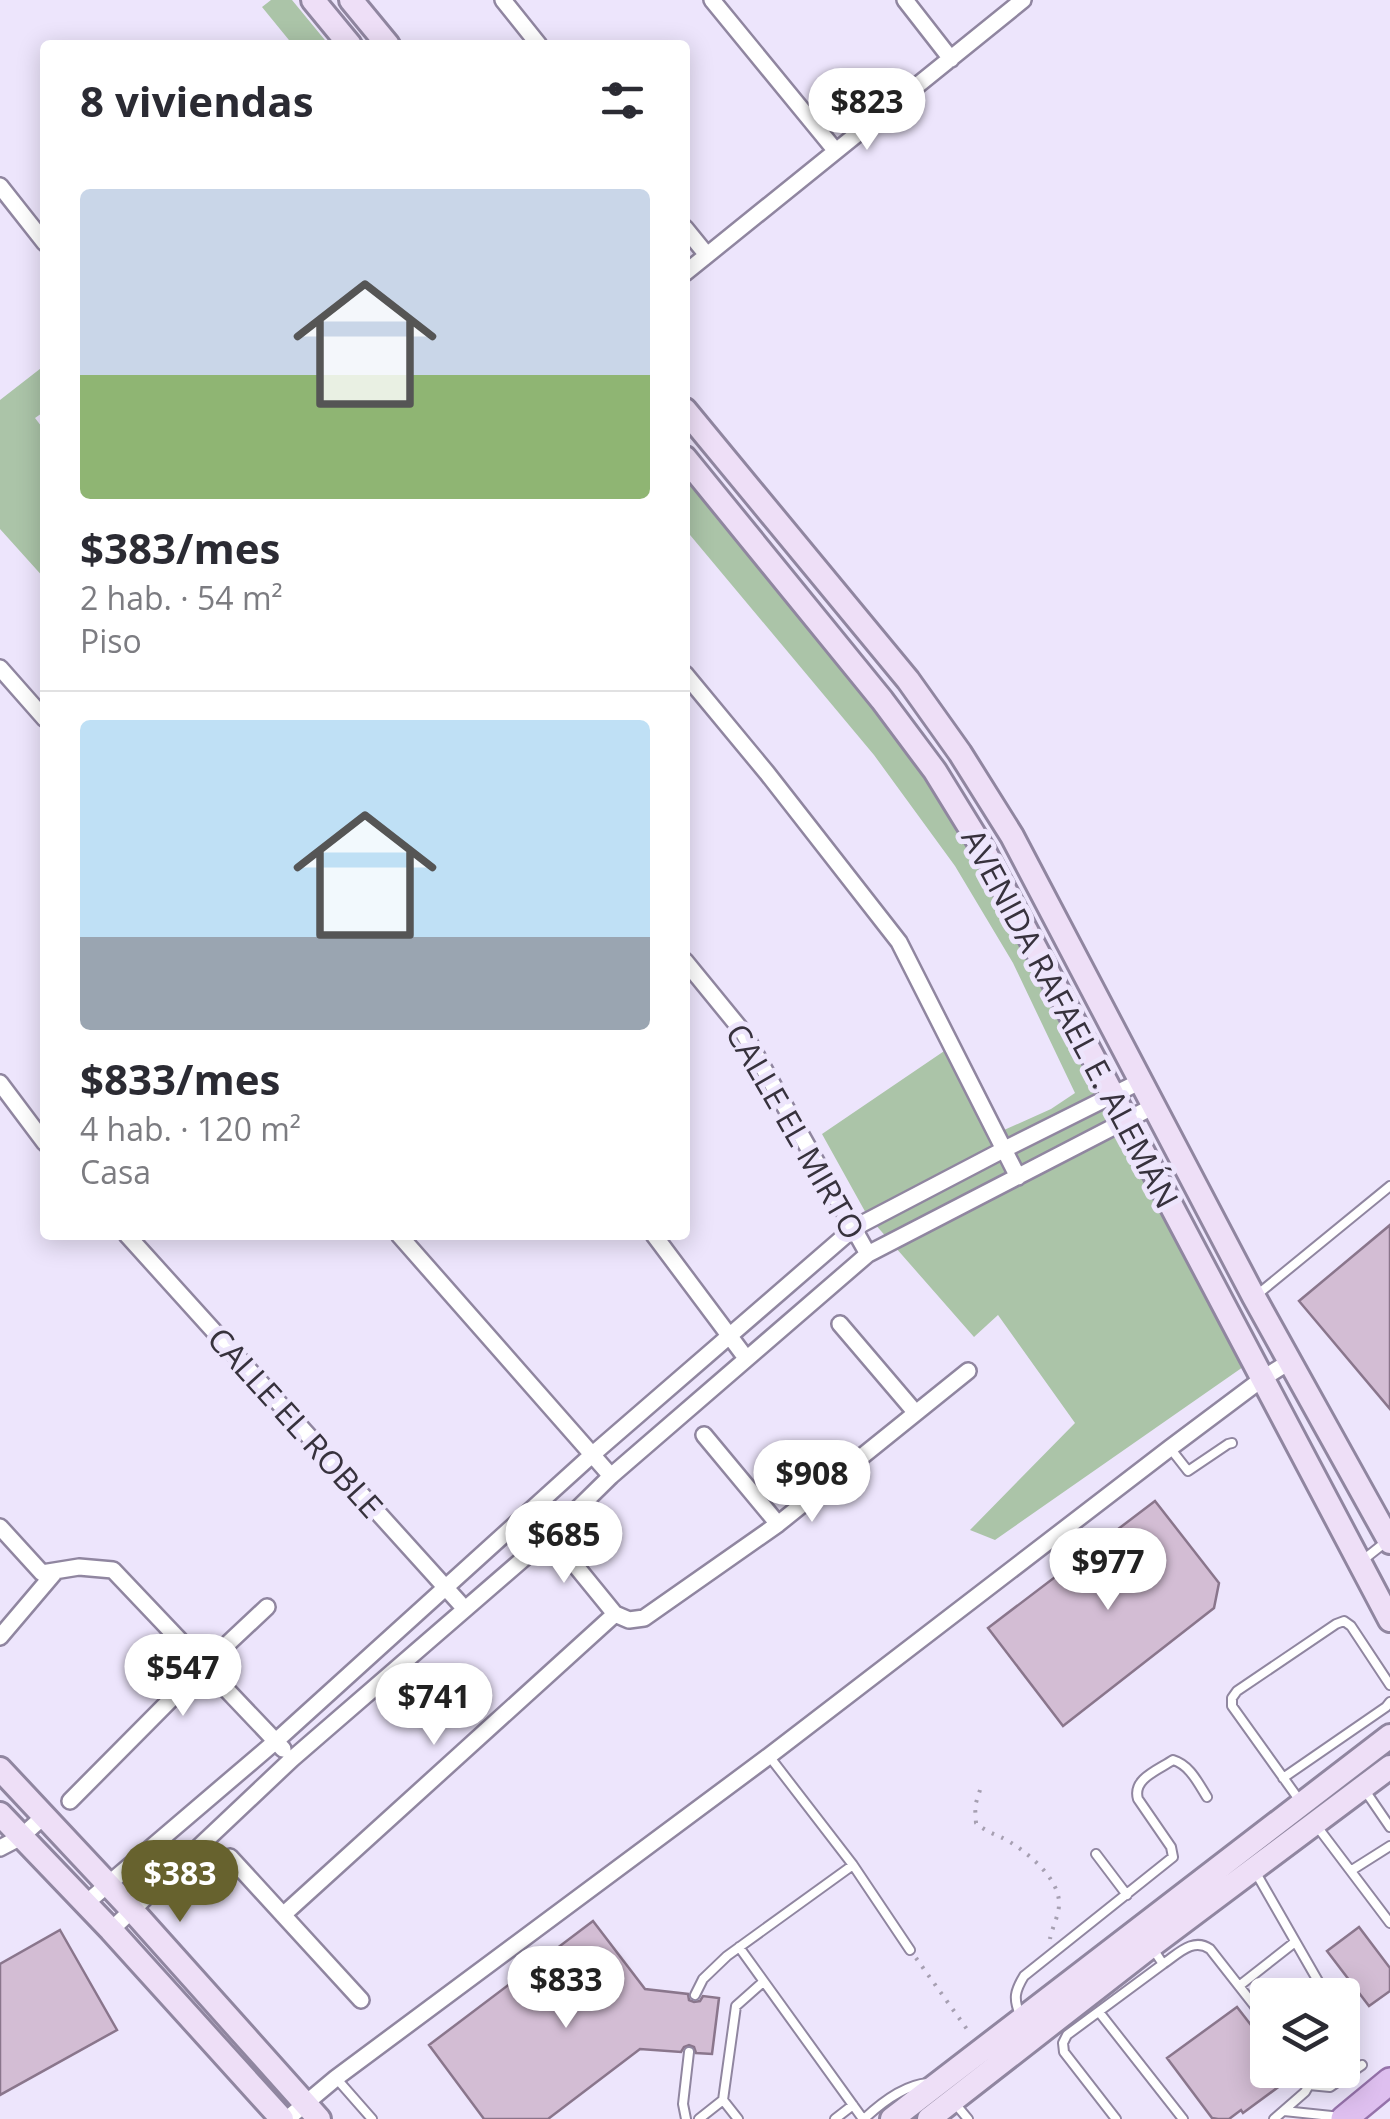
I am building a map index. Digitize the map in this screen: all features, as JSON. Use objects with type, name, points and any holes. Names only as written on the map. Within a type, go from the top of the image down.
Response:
[{"type":"main road","points":[[313,0],[346,40]]},
{"type":"main road","points":[[352,0],[384,40]]},
{"type":"main road","name":"AVENIDA RAFAEL E. ALEMÁN","points":[[690,416],[908,680],[1012,836],[1254,1297],[1390,1540]]},
{"type":"main road","name":"AVENIDA RAFAEL E. ALEMÁN","points":[[690,464],[882,700],[935,771],[984,849],[1390,1620]]},
{"type":"main road","points":[[957,2107],[982,2050],[1022,2019],[1151,1947],[1254,1869],[1390,1736]]},
{"type":"main road","points":[[929,2119],[957,2107],[1309,1814],[1362,1788],[1390,1767]]},
{"type":"main road","points":[[0,1769],[132,1910],[298,2115]]},
{"type":"main road","points":[[0,1814],[10,1842],[85,1904],[298,2115]]},
{"type":"main road","points":[[1344,2118],[1390,2081]]},
{"type":"main road","points":[[892,2119],[957,2107]]},
{"type":"street","points":[[503,0],[535,40]]},
{"type":"street","points":[[712,0],[835,150]]},
{"type":"street","points":[[905,0],[951,59]]},
{"type":"street","points":[[690,269],[1022,0]]},
{"type":"street","points":[[0,186],[40,237]]},
{"type":"street","points":[[690,234],[706,255]]},
{"type":"street","points":[[0,668],[40,713]]},
{"type":"street","points":[[690,680],[899,942],[1018,1177]]},
{"type":"street","name":"CALLE EL MIRTO","points":[[690,967],[743,1032],[868,1254]]},
{"type":"street","points":[[85,1904],[276,1741],[593,1454],[854,1228],[1141,1081]]},
{"type":"street","points":[[0,1083],[40,1136]]},
{"type":"street","points":[[111,1930],[292,1759],[868,1254],[1154,1106]]},
{"type":"street","name":"CALLE EL ROBLE","points":[[131,1240],[465,1610]]},
{"type":"street","points":[[403,1240],[611,1476]]},
{"type":"street","points":[[658,1240],[746,1358]]},
{"type":"street","points":[[840,1324],[915,1412]]},
{"type":"street","points":[[298,2115],[336,2078],[769,1756],[1170,1448],[1290,1362]]},
{"type":"street","points":[[531,1511],[615,1614],[629,1620],[644,1618],[778,1524],[968,1371]]},
{"type":"street","points":[[704,1435],[778,1524]]},
{"type":"street","points":[[0,1527],[42,1573],[78,1567],[113,1570],[292,1759]]},
{"type":"street","points":[[0,1637],[56,1571]]},
{"type":"street","points":[[70,1802],[267,1607]]},
{"type":"street","points":[[283,1915],[615,1614]]},
{"type":"street","points":[[10,1842],[43,1818]]},
{"type":"street","points":[[230,1857],[361,2000]]},
{"type":"lane","points":[[1254,1297],[1390,1186]]},
{"type":"lane","points":[[1170,1448],[1188,1472],[1232,1444]]},
{"type":"lane","points":[[1360,1563],[1390,1540]]},
{"type":"lane","points":[[1390,1685],[1344,1621],[1232,1698],[1232,1706],[1390,1923]]},
{"type":"lane","points":[[1284,1778],[1390,1702]]},
{"type":"lane","points":[[769,1756],[853,1865],[910,1950]]},
{"type":"lane","points":[[1022,2019],[1014,2001],[1024,1976],[1173,1857],[1171,1847],[1138,1800],[1138,1783],[1173,1760],[1188,1769],[1207,1797]]},
{"type":"lane","points":[[1362,1788],[1390,1827]]},
{"type":"lane","points":[[1352,1870],[1390,1846]]},
{"type":"lane","points":[[1096,1854],[1127,1895]]},
{"type":"lane","points":[[694,1995],[703,1980],[739,1947],[853,1865]]},
{"type":"lane","points":[[1254,1869],[1316,1978]]},
{"type":"lane","points":[[1239,1986],[1295,1942]]},
{"type":"lane","points":[[1116,2119],[1064,2052],[1064,2043],[1067,2036],[1100,2012],[1151,1947],[1203,1944],[1250,2000]]},
{"type":"lane","points":[[739,1947],[863,2119],[915,2084],[957,2107]]},
{"type":"lane","points":[[698,2119],[723,2100],[736,2006],[764,1982]]},
{"type":"lane","points":[[1100,2012],[1183,2119]]},
{"type":"lane","points":[[686,2119],[683,2104],[688,2052]]},
{"type":"lane","points":[[336,2078],[372,2119]]},
{"type":"lane","points":[[1274,2119],[1307,2088]]},
{"type":"lane","points":[[723,2100],[738,2119]]},
{"type":"lane","points":[[835,2119],[853,2105]]},
{"type":"lane","points":[[1284,2111],[1344,2118]]},
{"type":"path","points":[[980,1790],[974,1806],[976,1824],[1009,1841],[1050,1877],[1059,1899],[1050,1935],[1052,1954]]},
{"type":"path","points":[[910,1950],[982,2050]]},
{"type":"green space","points":[[271,0],[292,0],[325,40],[289,40],[262,7]]},
{"type":"green space","points":[[40,369],[40,414],[35,418],[40,424],[40,573],[0,529],[0,400]]},
{"type":"green space","points":[[690,484],[935,785],[1030,957],[1243,1367],[995,1540],[970,1530],[1075,1423],[998,1315],[974,1337],[867,1215],[822,1134],[956,1043],[1004,1130],[1051,1109],[1075,1093],[1013,963],[955,866],[874,755],[690,535]]},
{"type":"building","points":[[1390,1225],[1390,1409],[1299,1301]]},
{"type":"building","points":[[1155,1501],[1219,1583],[1214,1608],[1063,1726],[988,1628]]},
{"type":"building","points":[[593,1921],[645,1989],[688,1994],[694,2002],[703,1996],[719,1998],[712,2054],[696,2053],[689,2045],[681,2052],[640,2049],[548,2119],[484,2119],[429,2045]]},
{"type":"building","points":[[1359,1927],[1390,1968],[1390,1991],[1369,2006],[1360,1994],[1360,1978],[1348,1978],[1327,1951]]},
{"type":"building","points":[[60,1930],[117,2030],[0,2095],[0,1964]]},
{"type":"building","points":[[1237,2007],[1250,2024],[1250,2088],[1277,2088],[1243,2113],[1241,2110],[1229,2119],[1212,2118],[1167,2058]]}]
